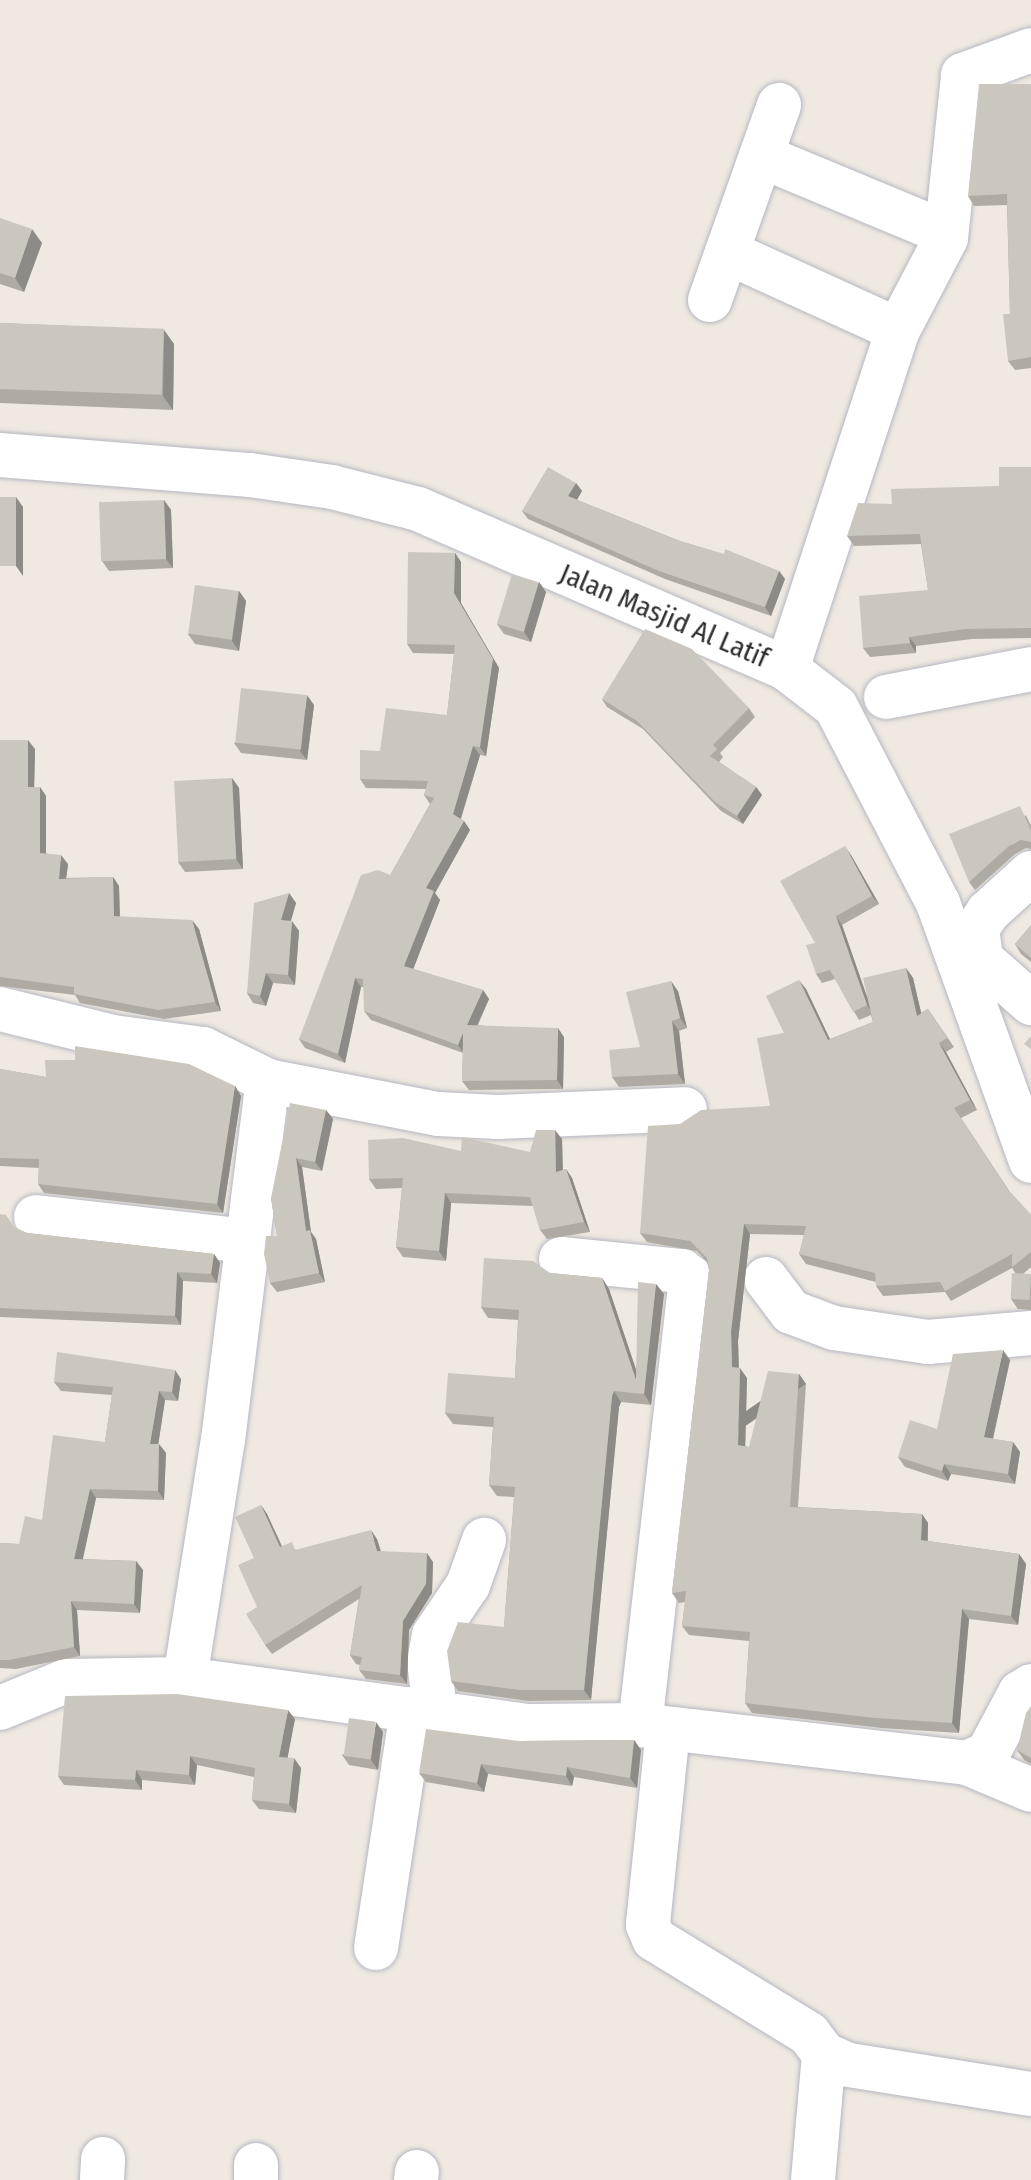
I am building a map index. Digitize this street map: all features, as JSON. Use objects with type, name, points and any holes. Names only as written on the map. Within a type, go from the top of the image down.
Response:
[{"type":"street","points":[[787,669],[893,357],[898,330],[946,238],[963,75],[1031,50]]},
{"type":"street","points":[[710,300],[779,105]]},
{"type":"street","points":[[761,156],[927,225]]},
{"type":"street","points":[[727,252],[898,330]]},
{"type":"street","name":"Jalan Masjid Al Latif","points":[[0,455],[250,475],[332,487],[418,509],[787,669],[836,707],[938,903],[1031,1161]]},
{"type":"street","points":[[886,697],[1031,669]]},
{"type":"street","points":[[1031,873],[988,912],[977,929],[977,944],[981,959],[1031,1003]]},
{"type":"street","points":[[0,1009],[113,1037],[203,1049],[268,1081],[469,1117],[685,1109]]},
{"type":"street","points":[[185,1679],[223,1440],[268,1081]]},
{"type":"street","points":[[36,1217],[246,1241]]},
{"type":"street","points":[[561,1259],[682,1271],[691,1278],[654,1728],[650,1932],[809,2034],[824,2054],[849,2065],[1031,2094]]},
{"type":"street","points":[[766,1279],[791,1312],[834,1328],[928,1342],[1031,1333]]},
{"type":"street","points":[[376,1948],[423,1710],[434,1635],[468,1585],[484,1540]]},
{"type":"street","points":[[0,1708],[66,1681],[185,1679],[526,1726],[654,1728],[967,1763],[1031,1790]]},
{"type":"street","points":[[967,1763],[988,1753],[1020,1693],[1031,1686]]},
{"type":"street","points":[[813,2180],[824,2054]]},
{"type":"building","points":[[979,84],[1031,84],[1031,357],[1008,361],[1003,314],[1010,314],[1007,194],[968,196]]},
{"type":"building","points":[[0,218],[32,229],[15,278],[0,273]]},
{"type":"building","points":[[0,323],[164,329],[162,395],[0,389]]},
{"type":"building","points":[[548,467],[576,483],[568,496],[680,541],[724,554],[725,549],[779,571],[765,607],[659,571],[522,511]]},
{"type":"building","points":[[999,467],[1031,467],[1031,628],[965,629],[909,637],[910,643],[863,648],[859,596],[928,590],[920,534],[847,536],[858,503],[892,504],[891,489],[999,486]]},
{"type":"building","points":[[0,497],[16,497],[16,566],[0,566]]},
{"type":"building","points":[[164,500],[166,559],[101,561],[99,502]]},
{"type":"building","points":[[408,552],[455,553],[454,593],[493,659],[480,747],[473,746],[453,814],[464,821],[426,888],[434,891],[404,966],[483,990],[467,1025],[558,1028],[557,1080],[462,1081],[463,1033],[458,1045],[364,1011],[363,979],[355,978],[338,1054],[299,1039],[361,875],[378,870],[390,875],[434,798],[424,795],[428,781],[360,779],[360,750],[380,751],[386,708],[447,715],[455,645],[407,644]]},
{"type":"building","points":[[512,574],[539,582],[524,632],[497,624]]},
{"type":"building","points":[[195,585],[239,591],[232,640],[188,634]]},
{"type":"building","points":[[645,629],[692,649],[749,708],[713,745],[717,749],[710,756],[756,787],[737,816],[715,802],[637,721],[602,699]]},
{"type":"building","points":[[241,688],[307,695],[301,750],[235,743]]},
{"type":"building","points":[[0,740],[28,740],[28,787],[40,787],[40,853],[61,855],[59,879],[113,877],[114,916],[192,920],[215,1002],[158,1010],[74,994],[74,987],[0,977]]},
{"type":"building","points":[[232,778],[236,859],[178,862],[174,781]]},
{"type":"building","points":[[1020,806],[1031,830],[1031,842],[1021,840],[1009,846],[969,882],[949,834]]},
{"type":"building","points":[[845,846],[872,896],[836,916],[867,1005],[853,1012],[830,970],[816,974],[806,945],[815,943],[780,881]]},
{"type":"building","points":[[289,893],[281,920],[292,921],[288,975],[266,973],[260,996],[247,993],[254,903]]},
{"type":"building","points":[[1031,925],[1031,958],[1015,944]]},
{"type":"building","points":[[906,968],[917,1016],[928,1009],[947,1038],[939,1043],[970,1100],[954,1108],[1009,1191],[1031,1215],[1031,1252],[1012,1267],[1012,1254],[945,1291],[940,1282],[876,1286],[875,1273],[799,1254],[806,1226],[744,1224],[731,1331],[732,1367],[740,1368],[738,1445],[749,1447],[768,1371],[799,1374],[790,1507],[922,1514],[921,1540],[1019,1554],[1011,1616],[962,1609],[952,1723],[875,1718],[745,1703],[750,1632],[682,1626],[686,1591],[672,1593],[709,1270],[707,1258],[690,1241],[640,1233],[648,1126],[680,1124],[701,1110],[770,1106],[757,1038],[784,1033],[766,996],[799,980],[828,1040],[873,1022],[863,978]]},
{"type":"building","points":[[671,981],[680,1018],[672,1021],[678,1074],[612,1077],[609,1050],[640,1047],[626,992]]},
{"type":"building","points":[[1031,1036],[1031,1049],[1024,1044]]},
{"type":"building","points":[[75,1046],[189,1064],[235,1086],[217,1204],[38,1184],[39,1159],[0,1158],[0,1069],[46,1077],[45,1060],[75,1060]]},
{"type":"building","points":[[290,1103],[326,1110],[315,1162],[296,1158],[306,1231],[310,1230],[319,1273],[270,1283],[264,1254],[266,1236],[277,1236],[271,1198]]},
{"type":"building","points":[[536,1130],[555,1130],[556,1172],[566,1169],[584,1222],[540,1230],[530,1197],[445,1193],[439,1251],[396,1247],[403,1178],[369,1179],[368,1140],[403,1138],[461,1151],[462,1137],[530,1152]]},
{"type":"building","points":[[0,1214],[6,1215],[14,1227],[27,1233],[214,1254],[211,1274],[177,1272],[175,1316],[0,1308]]},
{"type":"building","points":[[484,1258],[533,1261],[550,1273],[602,1278],[636,1380],[638,1282],[656,1284],[644,1394],[614,1391],[612,1396],[584,1690],[520,1690],[451,1681],[447,1651],[458,1622],[504,1627],[515,1487],[489,1485],[494,1417],[445,1413],[448,1373],[515,1378],[519,1310],[481,1307]]},
{"type":"building","points":[[1012,1273],[1031,1274],[1030,1300],[1011,1299]]},
{"type":"building","points":[[1003,1350],[984,1437],[1013,1442],[1008,1474],[944,1464],[942,1471],[898,1457],[910,1420],[937,1429],[953,1354]]},
{"type":"building","points":[[57,1352],[175,1370],[172,1392],[159,1391],[150,1444],[159,1444],[158,1491],[90,1489],[74,1559],[136,1561],[134,1604],[71,1601],[74,1647],[0,1660],[0,1543],[19,1544],[25,1516],[42,1520],[53,1435],[105,1442],[113,1387],[54,1382]]},
{"type":"building","points":[[261,1505],[280,1547],[292,1542],[295,1550],[371,1530],[377,1551],[427,1553],[426,1584],[403,1621],[400,1675],[359,1670],[362,1657],[350,1655],[362,1585],[265,1645],[246,1614],[257,1607],[238,1565],[254,1558],[235,1517]]},
{"type":"building","points":[[177,1694],[288,1710],[279,1757],[294,1758],[289,1804],[252,1800],[255,1768],[190,1756],[189,1775],[136,1770],[135,1780],[58,1776],[65,1696]]},
{"type":"building","points":[[1031,1706],[1031,1758],[1017,1750],[1026,1713]]},
{"type":"building","points":[[349,1718],[376,1722],[370,1759],[344,1756]]},
{"type":"building","points":[[426,1729],[519,1741],[634,1740],[630,1778],[567,1767],[566,1776],[481,1764],[477,1783],[419,1773]]}]
